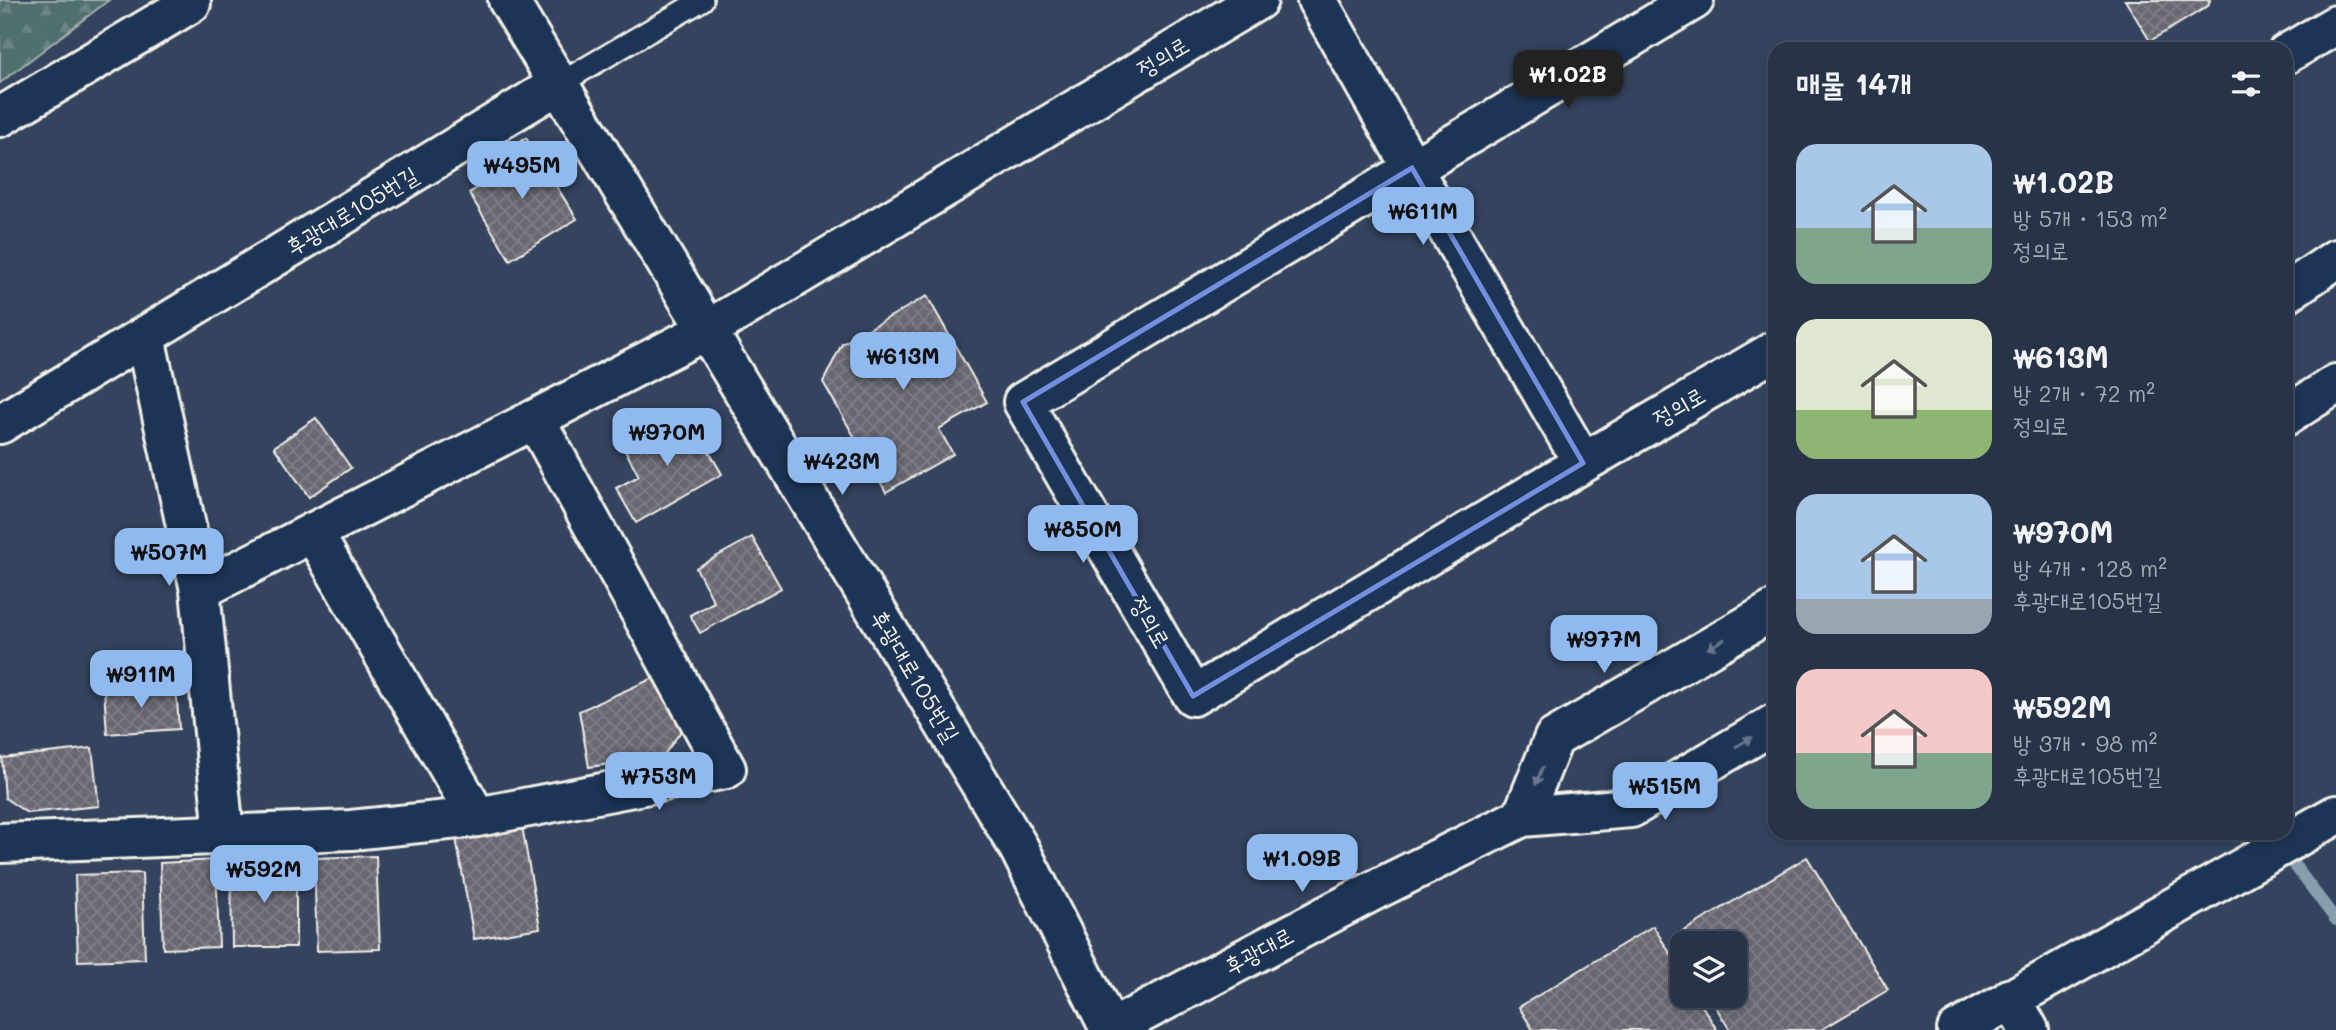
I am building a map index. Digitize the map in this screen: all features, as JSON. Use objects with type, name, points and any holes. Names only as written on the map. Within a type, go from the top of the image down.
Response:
[{"type":"street","name":"후광대로105번길","points":[[508,0],[1018,848],[1110,1030]]},
{"type":"street","name":"정의로","points":[[707,330],[1258,0]]},
{"type":"street","points":[[1317,0],[1583,463]]},
{"type":"street","name":"정의로","points":[[1694,0],[1023,402],[1192,696],[1768,355]]},
{"type":"street","points":[[0,117],[192,1]]},
{"type":"street","points":[[2293,48],[2329,17]]},
{"type":"street","name":"후광대로105번길","points":[[0,424],[559,84]]},
{"type":"street","points":[[2293,288],[2336,259]]},
{"type":"street","points":[[2293,308],[2336,283]]},
{"type":"street","points":[[200,590],[707,330]]},
{"type":"street","points":[[145,337],[200,590],[224,834]]},
{"type":"street","points":[[2293,412],[2336,384]]},
{"type":"street","points":[[2293,431],[2336,408]]},
{"type":"street","points":[[0,844],[351,830],[477,817],[726,769],[535,419]]},
{"type":"street","points":[[313,532],[477,817]]},
{"type":"street","points":[[1522,817],[1554,738],[1768,613]]},
{"type":"street","name":"후광대로","points":[[1110,1030],[1373,891],[1522,817],[1631,808],[1768,728]]},
{"type":"street","points":[[2293,840],[2336,815]]},
{"type":"street","points":[[1957,1030],[2020,1014],[2107,946],[2292,840]]},
{"type":"lane","points":[[559,84],[702,0]]},
{"type":"highlighted area","points":[[1412,168],[1583,463],[1193,696],[1023,402]]},
{"type":"green space","points":[[0,0],[109,0],[0,83]]},
{"type":"building","points":[[2125,0],[2210,0],[2208,6],[2150,41]]},
{"type":"building","points":[[526,138],[577,219],[510,260],[469,193],[496,176],[493,159]]},
{"type":"building","points":[[927,296],[987,402],[939,429],[953,454],[886,492],[823,382],[842,344]]},
{"type":"building","points":[[687,414],[722,474],[636,523],[616,488],[639,476],[625,450]]},
{"type":"building","points":[[316,418],[351,468],[309,497],[274,447]]},
{"type":"building","points":[[752,537],[781,588],[700,633],[690,615],[714,602],[696,568]]},
{"type":"building","points":[[658,676],[682,730],[663,756],[589,767],[579,711]]},
{"type":"building","points":[[176,685],[179,729],[107,734],[104,690]]},
{"type":"building","points":[[92,748],[99,806],[27,813],[5,798],[2,758]]},
{"type":"building","points":[[522,826],[540,928],[474,939],[456,838]]},
{"type":"building","points":[[376,856],[380,949],[317,951],[314,858]]},
{"type":"building","points":[[1807,857],[1888,990],[1821,1030],[1730,1030],[1716,1008],[1747,1008],[1747,931],[1684,931]]},
{"type":"building","points":[[216,860],[219,947],[163,949],[160,863]]},
{"type":"building","points":[[296,862],[296,947],[232,947],[231,863]]},
{"type":"building","points":[[142,873],[145,959],[78,961],[75,875]]},
{"type":"building","points":[[1653,926],[1670,953],[1670,1008],[1703,1008],[1717,1030],[1533,1030],[1519,1007]]},
{"type":"waterway","points":[[2283,850],[2336,920]]}]
